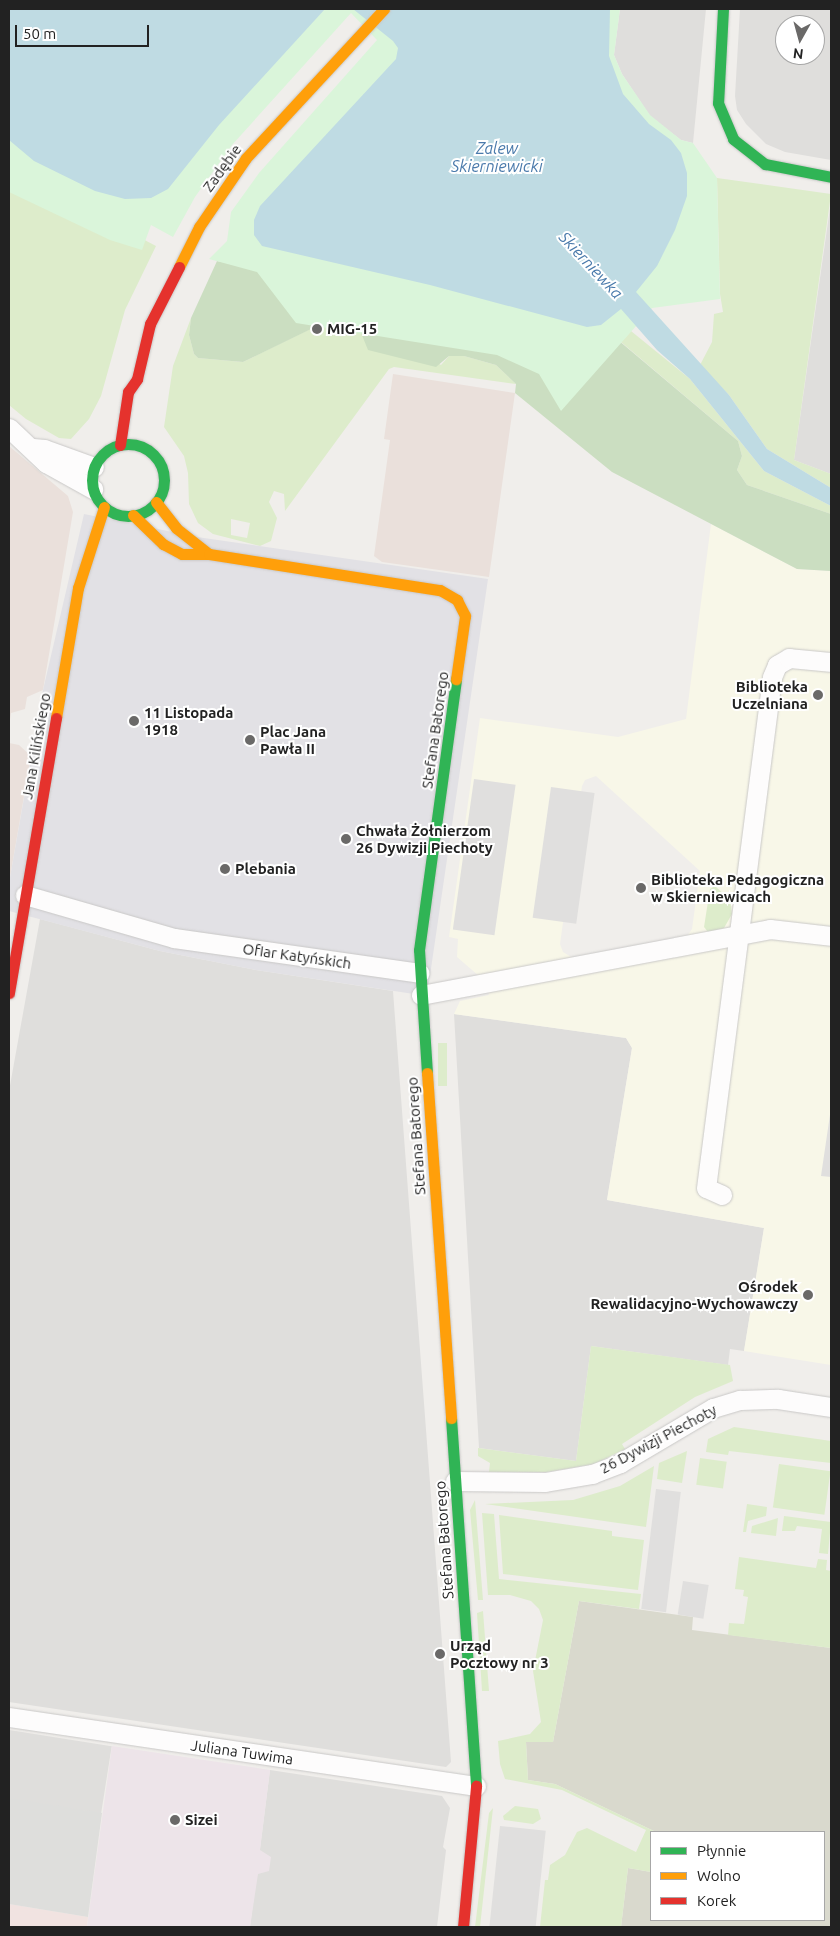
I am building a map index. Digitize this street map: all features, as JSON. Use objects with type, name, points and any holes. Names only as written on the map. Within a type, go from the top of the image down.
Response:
[{"type":"street","name":"Zadębie","points":[[120,445],[128,392],[137,379],[150,324],[184,254],[208,214],[259,144],[384,9]]},
{"type":"street","points":[[723,9],[718,103],[733,139],[765,164],[831,177]]},
{"type":"street","name":"Zadębie","points":[[137,379],[142,396]]},
{"type":"street","points":[[9,428],[33,448],[46,463],[93,489],[104,506],[112,512],[133,515],[143,512],[156,502],[163,487],[161,466],[155,456],[139,441],[120,445],[103,454],[94,467],[93,489]]},
{"type":"street","points":[[33,448],[44,449],[94,467]]},
{"type":"street","name":"Stefana Batorego","points":[[156,502],[176,528],[209,554]]},
{"type":"street","name":"Jana Kilińskiego","points":[[9,993],[78,588],[104,506]]},
{"type":"street","name":"Stefana Batorego","points":[[133,515],[170,549],[191,556],[209,554],[440,590],[450,594],[462,608],[466,628],[422,919],[420,974],[476,1786],[475,1830],[463,1927]]},
{"type":"street","points":[[722,1195],[706,1188],[774,671],[789,658],[831,662]]},
{"type":"street","name":"Ofiar Katyńskich","points":[[25,895],[174,938],[420,974]]},
{"type":"street","points":[[421,995],[775,928],[831,936]]},
{"type":"street","name":"26 Dywizji Piechoty","points":[[455,1482],[546,1482],[592,1474],[620,1463],[713,1408],[740,1400],[778,1399],[831,1407]]},
{"type":"street","name":"Juliana Tuwima","points":[[9,1717],[476,1786]]},
{"type":"shaded area","points":[[620,9],[706,9],[693,143],[681,140],[650,116],[622,74],[614,55]]},
{"type":"shaded area","points":[[740,9],[831,9],[831,160],[785,152],[766,144],[746,124],[737,110],[735,96]]},
{"type":"shaded area","points":[[831,201],[831,474],[794,460]]},
{"type":"shaded area","points":[[393,374],[515,393],[489,577],[382,562],[374,556],[390,440],[384,439]]},
{"type":"shaded area","points":[[9,446],[68,496],[73,512],[43,690],[27,697],[25,709],[11,713],[9,727]]},
{"type":"shaded area","name":"Plac Jana Pawła II","points":[[84,514],[197,537],[488,579],[427,996],[256,970],[160,951],[9,911],[9,883],[43,690]]},
{"type":"shaded area","points":[[711,524],[797,569],[831,571],[831,1365],[744,1351],[764,1228],[607,1200],[632,1048],[626,1038],[454,1014],[460,1001],[489,995],[486,975],[479,976],[457,957],[458,939],[449,937],[480,718],[618,737],[686,719]],"holes":[[[596,776],[700,871],[692,929],[687,936],[573,958],[563,952],[560,944],[582,786],[585,780]]]},
{"type":"shaded area","points":[[9,743],[19,745],[31,756],[9,883]]},
{"type":"shaded area","points":[[474,779],[516,785],[494,935],[453,930]]},
{"type":"shaded area","points":[[551,787],[595,793],[576,924],[533,918]]},
{"type":"shaded area","points":[[40,919],[160,951],[256,970],[393,991],[451,1762],[446,1767],[9,1702],[9,1091]]},
{"type":"shaded area","points":[[454,1014],[626,1038],[632,1048],[607,1200],[764,1228],[744,1351],[730,1349],[728,1365],[591,1346],[576,1461],[479,1448]]},
{"type":"shaded area","points":[[831,1108],[831,1177],[821,1176]]},
{"type":"shaded area","points":[[656,1489],[681,1492],[666,1612],[641,1609]]},
{"type":"shaded area","points":[[683,1581],[709,1585],[703,1619],[678,1615]]},
{"type":"shaded area","points":[[579,1601],[693,1617],[692,1630],[831,1648],[831,1927],[621,1927],[628,1868],[650,1872],[650,1921],[825,1921],[825,1831],[654,1831],[555,1784],[528,1780],[526,1742],[553,1742]]},
{"type":"shaded area","points":[[9,1730],[112,1746],[101,1813],[9,1799]]},
{"type":"shaded area","points":[[112,1746],[270,1770],[260,1850],[271,1857],[269,1871],[258,1874],[250,1927],[87,1927]]},
{"type":"shaded area","points":[[270,1770],[442,1796],[450,1808],[443,1847],[446,1850],[437,1927],[250,1927]]},
{"type":"shaded area","points":[[9,1798],[102,1813],[88,1917],[9,1904]]},
{"type":"shaded area","points":[[500,1826],[546,1831],[536,1927],[489,1927]]},
{"type":"shaded area","points":[[9,1904],[88,1917],[87,1927],[9,1927]]},
{"type":"green space","points":[[9,9],[620,9],[614,55],[622,74],[650,115],[681,140],[693,143],[717,178],[720,299],[652,308],[561,411],[539,374],[497,355],[296,323],[257,272],[209,259],[227,241],[231,212],[259,173],[377,40],[351,13],[232,145],[195,197],[173,237],[151,225],[142,250],[110,240],[9,192]]},
{"type":"green space","points":[[9,169],[156,246],[125,310],[101,396],[89,419],[71,439],[59,438],[26,419],[9,405]]},
{"type":"green space","points":[[717,178],[831,194],[794,460],[831,474],[831,488],[767,449],[729,395],[700,365],[712,342],[714,314],[723,312],[720,294]]},
{"type":"green space","points":[[217,261],[618,340],[738,441],[742,456],[737,470],[747,485],[831,514],[831,571],[797,569],[612,472],[515,393],[516,384],[496,365],[464,356],[449,356],[436,367],[368,350],[353,313],[348,311],[243,362],[198,358],[194,354],[189,335],[191,318]]},
{"type":"green space","points":[[347,311],[441,365],[449,356],[464,356],[496,365],[516,384],[394,367],[389,369],[285,511],[284,494],[274,491],[269,502],[277,518],[271,541],[260,546],[213,534],[198,523],[189,504],[188,473],[184,456],[164,427],[173,366],[191,318],[189,335],[194,354],[198,358],[243,362]],"holes":[[[231,519],[250,523],[247,538],[231,535]]]},
{"type":"green space","points":[[631,331],[690,379],[764,471],[831,506],[831,514],[747,485],[737,470],[742,456],[738,441],[621,342]]},
{"type":"green space","points":[[715,886],[730,900],[732,914],[724,928],[708,932],[704,927],[710,889]]},
{"type":"green space","points":[[438,1043],[447,1043],[447,1086],[438,1086]]},
{"type":"green space","points":[[591,1346],[730,1365],[733,1381],[695,1397],[622,1444],[625,1449],[594,1464],[547,1472],[489,1472],[490,1463],[478,1456],[478,1448],[576,1461]]},
{"type":"green space","points":[[734,1427],[831,1441],[831,1463],[729,1451],[728,1455],[706,1452],[708,1439]]},
{"type":"green space","points":[[687,1451],[682,1483],[657,1479],[659,1463]]},
{"type":"green space","points":[[700,1458],[727,1462],[723,1488],[696,1485]]},
{"type":"green space","points":[[779,1464],[830,1471],[824,1515],[773,1508]]},
{"type":"green space","points":[[654,1466],[646,1527],[485,1504],[573,1500],[620,1486]]},
{"type":"green space","points":[[475,1500],[483,1600],[478,1600],[470,1510]]},
{"type":"green space","points":[[747,1504],[767,1507],[766,1516],[748,1521],[746,1532],[743,1532]]},
{"type":"green space","points":[[482,1513],[494,1514],[499,1579],[641,1594],[639,1609],[579,1601],[553,1742],[526,1742],[528,1780],[555,1784],[654,1831],[650,1831],[650,1872],[628,1868],[621,1927],[540,1927],[545,1880],[548,1880],[550,1865],[565,1855],[577,1832],[587,1828],[636,1852],[646,1830],[562,1790],[505,1779],[500,1764],[498,1741],[530,1734],[541,1722],[533,1671],[543,1620],[539,1609],[531,1601],[510,1595],[488,1595]]},
{"type":"green space","points":[[499,1515],[612,1531],[612,1536],[644,1540],[638,1590],[503,1574]]},
{"type":"green space","points":[[784,1516],[831,1522],[828,1554],[819,1553],[822,1529],[797,1526],[795,1531],[782,1531]]},
{"type":"green space","points":[[778,1518],[776,1536],[751,1533],[752,1526]]},
{"type":"green space","points":[[739,1557],[816,1568],[818,1559],[827,1560],[826,1570],[831,1571],[831,1648],[728,1635],[729,1623],[744,1624],[748,1597],[743,1596],[744,1590],[735,1589]]},
{"type":"green space","points":[[483,1611],[489,1691],[482,1691],[477,1613]]},
{"type":"green space","points":[[515,1806],[538,1809],[541,1819],[533,1824],[504,1820],[503,1816]]},
{"type":"green space","points":[[493,1808],[480,1927],[475,1927],[489,1813]]},
{"type":"water","points":[[9,9],[325,9],[219,125],[168,189],[151,198],[125,199],[95,191],[34,161],[9,140]]},
{"type":"water","name":"Zalew Skierniewicki","points":[[353,9],[610,9],[609,56],[623,94],[649,124],[671,140],[681,153],[687,173],[687,196],[675,230],[657,266],[636,292],[729,395],[767,449],[831,488],[831,506],[764,471],[690,379],[657,350],[621,309],[601,325],[587,327],[430,285],[262,246],[254,235],[254,220],[260,206],[396,59],[398,48],[393,41]]},
{"type":"traffic: fast","points":[[723,9],[718,103],[733,139],[765,164],[831,177]]},
{"type":"traffic: fast","points":[[128,444],[148,450],[158,460],[164,480],[158,500],[148,510],[128,516],[108,510],[98,500],[92,480],[98,460],[108,450],[128,444]]},
{"type":"traffic: fast","points":[[427,1073],[419,950],[456,679]]},
{"type":"traffic: fast","points":[[451,1418],[476,1786]]},
{"type":"traffic: slow","points":[[179,267],[199,227],[246,158],[384,9]]},
{"type":"traffic: slow","points":[[156,502],[176,528],[209,554]]},
{"type":"traffic: slow","points":[[56,718],[78,588],[104,507]]},
{"type":"traffic: slow","points":[[133,515],[163,544],[182,554],[209,554],[440,590],[457,600],[465,616],[456,679]]},
{"type":"traffic: slow","points":[[427,1073],[451,1418]]},
{"type":"traffic: jam","points":[[120,445],[128,392],[137,379],[150,324],[179,267]]},
{"type":"traffic: jam","points":[[9,993],[56,718]]},
{"type":"traffic: jam","points":[[463,1927],[476,1786]]},
{"type":"place","name":"MIG-15","points":[[317,329]]},
{"type":"place","name":"Biblioteka Uczelniana","points":[[818,695]]},
{"type":"place","name":"11 Listopada 1918","points":[[134,721]]},
{"type":"place","name":"Plac Jana Pawła II","points":[[250,740]]},
{"type":"place","name":"Chwała Żołnierzom 26 Dywizji Piechoty","points":[[346,839]]},
{"type":"place","name":"Plebania","points":[[225,869]]},
{"type":"place","name":"Biblioteka Pedagogiczna w Skierniewicach","points":[[641,888]]},
{"type":"place","name":"Ośrodek Rewalidacyjno-Wychowawczy","points":[[808,1295]]},
{"type":"place","name":"Urząd Pocztowy nr 3","points":[[440,1654]]},
{"type":"place","name":"Sizei","points":[[175,1820]]},
{"type":"water label","name":"Skierniewka","points":[[591,265]]}]
